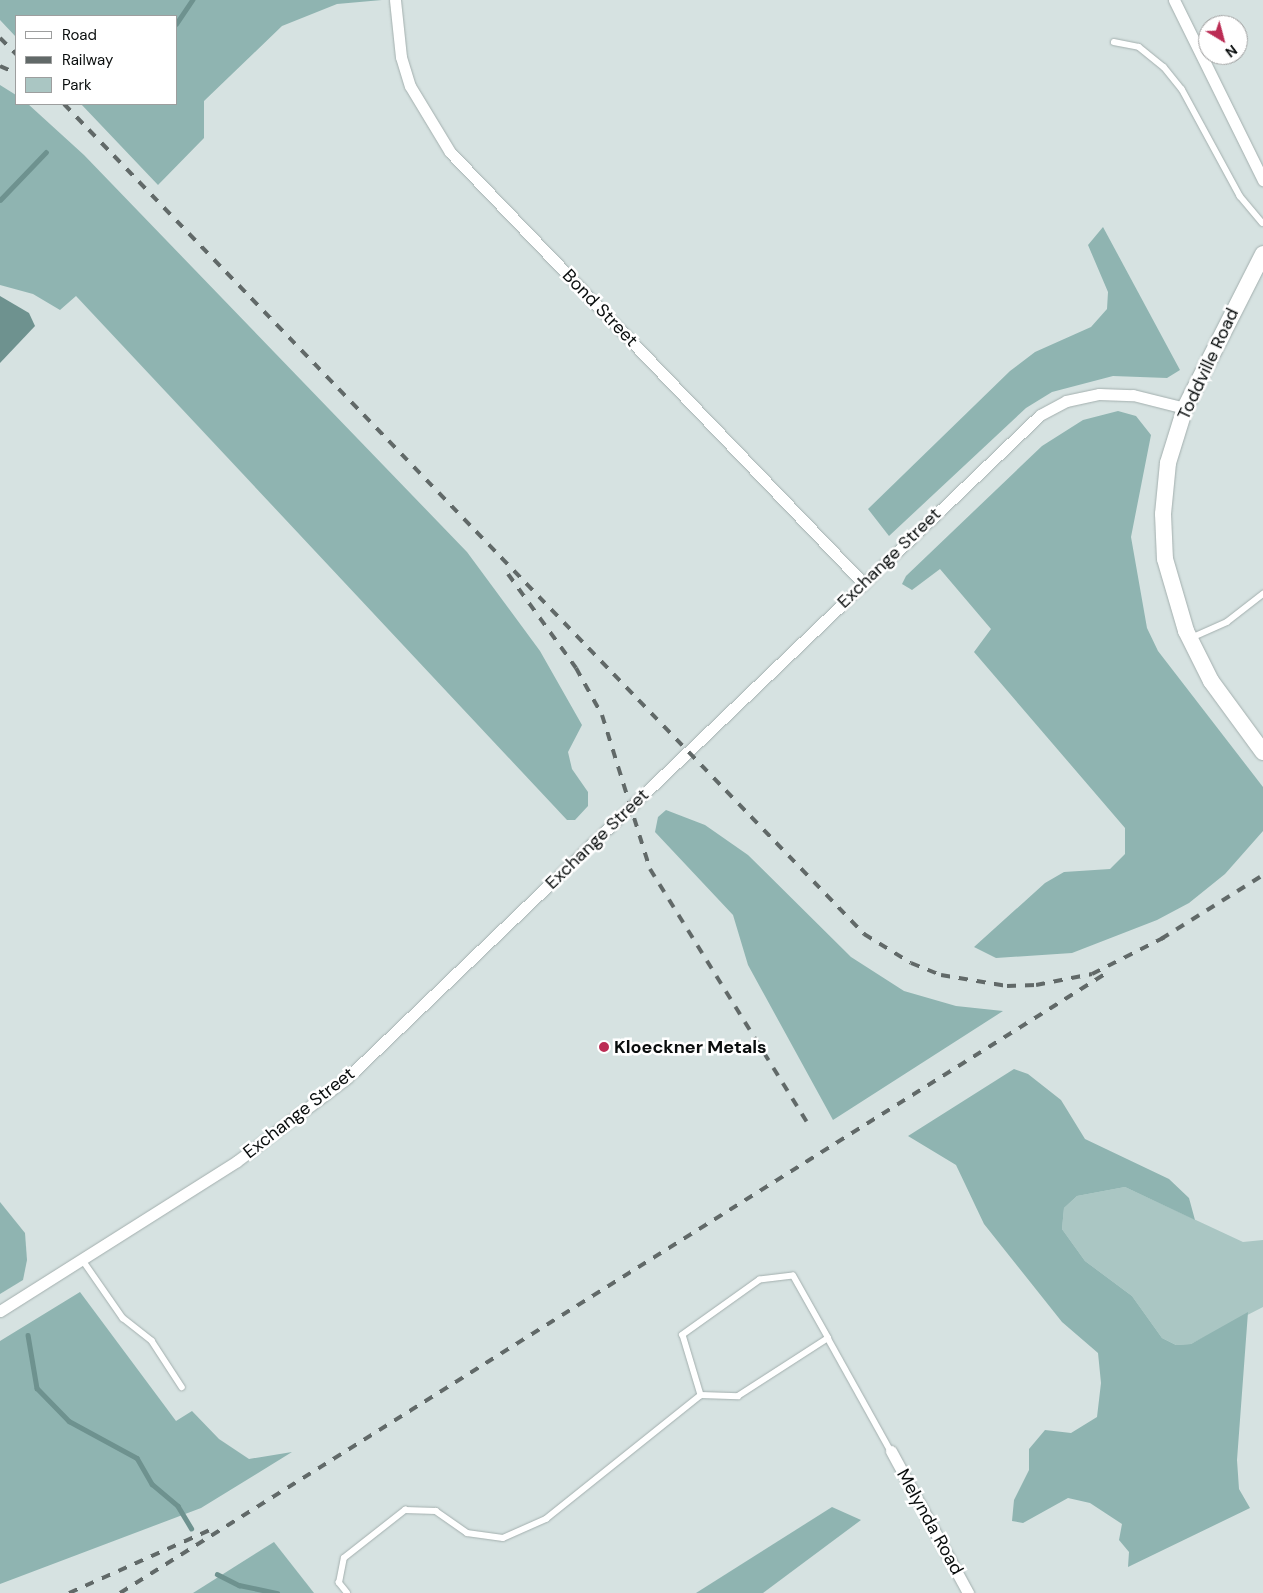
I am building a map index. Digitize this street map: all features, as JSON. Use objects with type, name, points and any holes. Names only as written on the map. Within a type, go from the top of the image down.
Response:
[{"type":"street","name":"Bond Street","points":[[395,0],[405,72],[424,114],[450,152],[863,583]]},
{"type":"street","points":[[1174,0],[1263,180]]},
{"type":"street","name":"Toddville Road","points":[[1263,254],[1185,408],[1168,463],[1162,531],[1173,596],[1189,639],[1211,681],[1263,752]]},
{"type":"street","name":"Exchange Street","points":[[0,1311],[244,1157],[347,1078],[863,583],[1048,409],[1077,398],[1110,393],[1185,408]]},
{"type":"street","name":"Melynda Road","points":[[891,1451],[968,1593]]},
{"type":"lane","points":[[1114,42],[1139,47],[1164,67],[1182,89],[1240,196],[1263,224]]},
{"type":"lane","points":[[1189,639],[1227,622],[1263,594]]},
{"type":"lane","points":[[82,1259],[123,1318],[152,1341],[182,1386]]},
{"type":"lane","points":[[700,1395],[683,1335],[760,1280],[793,1276],[891,1451]]},
{"type":"lane","points":[[347,1593],[339,1583],[344,1558],[405,1510],[436,1511],[468,1533],[503,1538],[546,1518],[700,1395],[738,1396],[828,1338]]},
{"type":"green space","points":[[1125,1187],[1243,1242],[1263,1240],[1263,1307],[1191,1344],[1176,1345],[1162,1338],[1132,1296],[1085,1261],[1062,1229],[1064,1208],[1077,1196]]},
{"type":"shaded area","points":[[0,0],[382,0],[337,4],[282,26],[204,101],[204,138],[158,185],[82,105],[178,105],[178,15],[15,15],[15,36],[0,20]]},
{"type":"shaded area","points":[[0,85],[15,94],[15,105],[29,105],[84,155],[467,552],[540,651],[582,725],[568,752],[572,769],[588,792],[588,806],[575,820],[567,820],[76,296],[60,310],[33,294],[0,285]]},
{"type":"shaded area","points":[[1103,227],[1180,370],[1167,378],[1113,376],[1052,392],[1026,408],[889,536],[868,509],[1010,371],[1035,352],[1091,327],[1107,309],[1108,292],[1088,245]]},
{"type":"shaded area","points":[[0,296],[29,313],[35,326],[0,363]]},
{"type":"shaded area","points":[[1118,411],[1136,416],[1151,435],[1131,537],[1147,628],[1158,651],[1263,787],[1263,831],[1225,874],[1189,903],[1157,920],[1072,953],[996,958],[974,947],[1045,883],[1064,872],[1110,869],[1125,854],[1125,828],[974,652],[991,629],[940,569],[912,590],[902,584],[906,576],[1042,446],[1083,420]]},
{"type":"shaded area","points":[[666,810],[705,825],[748,855],[851,957],[904,991],[956,1006],[1003,1011],[833,1120],[748,965],[733,915],[655,832],[658,817]]},
{"type":"shaded area","points":[[1014,1069],[1028,1074],[1061,1100],[1085,1139],[1169,1179],[1189,1198],[1195,1220],[1125,1187],[1077,1196],[1064,1208],[1062,1229],[1085,1261],[1132,1296],[1162,1338],[1176,1345],[1191,1344],[1248,1312],[1237,1460],[1239,1489],[1250,1508],[1128,1567],[1129,1552],[1119,1540],[1122,1524],[1090,1503],[1068,1498],[1023,1523],[1012,1521],[1014,1500],[1029,1470],[1029,1449],[1045,1430],[1071,1433],[1097,1417],[1101,1383],[1098,1353],[1062,1322],[984,1224],[956,1165],[908,1136]]},
{"type":"shaded area","points":[[0,1202],[25,1233],[27,1260],[23,1280],[0,1294]]},
{"type":"shaded area","points":[[80,1292],[176,1421],[192,1411],[219,1439],[249,1459],[292,1452],[201,1508],[0,1584],[0,1341]]},
{"type":"shaded area","points":[[832,1507],[861,1520],[763,1593],[696,1593]]},
{"type":"shaded area","points":[[274,1542],[314,1593],[193,1593]]},
{"type":"waterway","points":[[178,21],[192,0]]},
{"type":"waterway","points":[[0,200],[46,152]]},
{"type":"waterway","points":[[28,1335],[37,1388],[69,1421],[137,1458],[152,1484],[178,1506],[191,1528]]},
{"type":"waterway","points":[[217,1574],[239,1585],[277,1593]]},
{"type":"railway","points":[[0,38],[15,53]]},
{"type":"railway","points":[[0,66],[15,73]]},
{"type":"railway","points":[[65,105],[864,934],[911,963],[941,975],[1007,986],[1036,985],[1092,974],[1167,936]]},
{"type":"railway","points":[[508,574],[576,668],[602,715],[650,869],[807,1122]]},
{"type":"railway","points":[[1161,939],[1263,875]]},
{"type":"railway","points":[[120,1593],[1108,972]]},
{"type":"railway","points":[[69,1593],[210,1530]]},
{"type":"place","name":"Kloeckner Metals","points":[[604,1047]]}]
